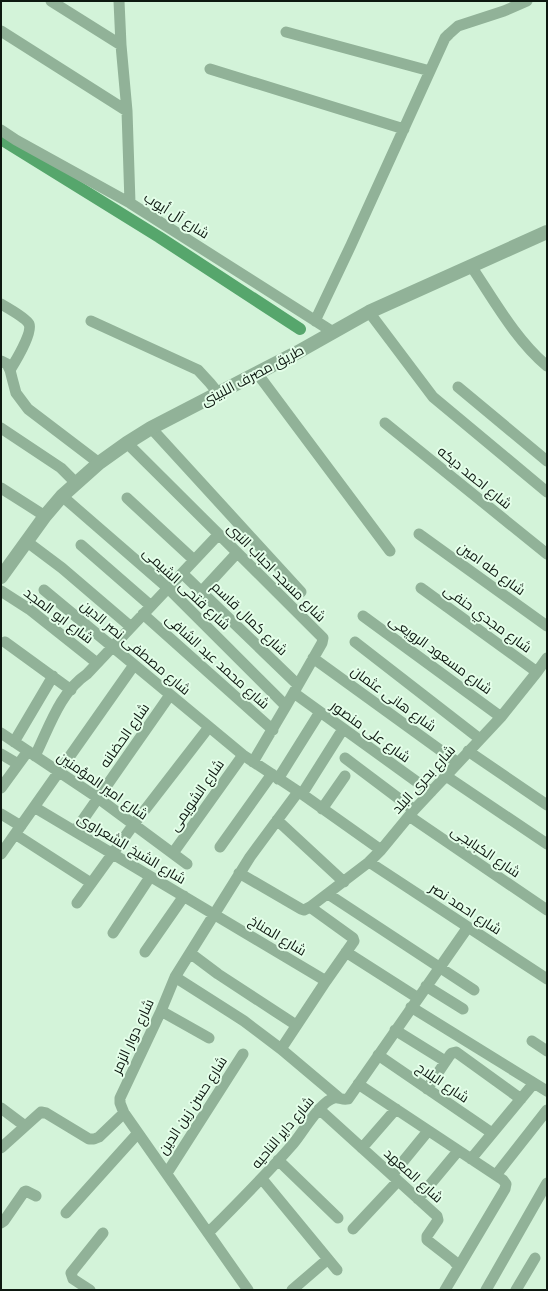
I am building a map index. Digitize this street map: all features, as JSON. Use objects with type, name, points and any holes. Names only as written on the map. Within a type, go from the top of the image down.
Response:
[{"type":"street","points":[[51,1],[121,45]]},
{"type":"street","points":[[119,1],[121,45],[128,111],[130,203]]},
{"type":"street","points":[[314,321],[351,245],[445,38],[458,26],[504,11],[527,1]]},
{"type":"street","points":[[1,31],[128,111]]},
{"type":"street","points":[[286,32],[430,71]]},
{"type":"street","points":[[210,69],[404,129]]},
{"type":"street","name":"شارع آل أيوب","points":[[1,130],[16,140],[130,203],[332,332]]},
{"type":"street","name":"طريق مصرف اللبينى","points":[[3,570],[62,496],[98,463],[151,428],[298,352],[369,312],[547,232]]},
{"type":"street","points":[[471,266],[517,333],[531,351],[547,366]]},
{"type":"street","points":[[1,304],[29,323],[30,329],[25,342],[10,370]]},
{"type":"street","points":[[369,312],[433,397],[547,492]]},
{"type":"street","points":[[91,321],[198,370],[218,393]]},
{"type":"street","points":[[1,361],[7,364],[16,393],[28,408],[98,463]]},
{"type":"street","points":[[257,373],[390,551]]},
{"type":"street","points":[[458,387],[547,461]]},
{"type":"street","name":"شارع احمد ديكه","points":[[385,423],[547,554]]},
{"type":"street","points":[[1,428],[60,468],[76,483]]},
{"type":"street","points":[[151,428],[301,592]]},
{"type":"street","name":"شارع مسجد احباب النبى","points":[[127,443],[322,638],[322,642],[296,689],[253,762]]},
{"type":"street","points":[[1,488],[45,516]]},
{"type":"street","name":"شارع فتحى الشيمى","points":[[62,496],[168,588],[286,706]]},
{"type":"street","points":[[127,498],[194,560]]},
{"type":"street","points":[[1,788],[18,764],[31,754],[58,709],[78,681],[98,663],[218,534]]},
{"type":"street","name":"شارع طه امين","points":[[419,534],[547,626]]},
{"type":"street","points":[[26,541],[62,568],[131,627]]},
{"type":"street","points":[[81,545],[151,606]]},
{"type":"street","points":[[201,592],[237,553]]},
{"type":"street","name":"شارع كمال قاسم","points":[[182,573],[296,689]]},
{"type":"street","name":"شارع مجدي حنفى","points":[[421,588],[537,672]]},
{"type":"street","name":"شارع مصطفى نصر الدين","points":[[44,590],[243,755],[381,850]]},
{"type":"street","name":"شارع ابو المجد","points":[[1,591],[30,609],[98,663]]},
{"type":"street","name":"شارع محمد عبد الشافى","points":[[143,614],[273,730]]},
{"type":"street","name":"شارع مسعود الرويعى","points":[[363,616],[501,716]]},
{"type":"street","points":[[5,642],[71,690]]},
{"type":"street","points":[[355,642],[480,739]]},
{"type":"street","name":"شارع هانى عثمان","points":[[313,658],[458,763]]},
{"type":"street","name":"شارع بحرى البلد","points":[[310,907],[369,862],[381,850],[412,813],[501,716],[547,658]]},
{"type":"street","points":[[1,854],[134,665]]},
{"type":"street","points":[[14,742],[53,676]]},
{"type":"street","name":"شارع على منصور","points":[[296,689],[320,712],[431,792]]},
{"type":"street","name":"شارع الحضانه","points":[[75,831],[170,695]]},
{"type":"street","points":[[220,847],[275,777],[320,712]]},
{"type":"street","points":[[77,903],[134,824],[209,727]]},
{"type":"street","name":"شارع دوار الزمر","points":[[248,1290],[124,1113],[120,1103],[120,1098],[161,1011],[175,977],[258,845],[300,793],[344,729]]},
{"type":"street","name":"شارع امير المؤمنين","points":[[1,733],[98,798],[187,864]]},
{"type":"street","points":[[468,751],[547,805]]},
{"type":"street","points":[[1,754],[18,764]]},
{"type":"street","name":"شارع الشويمى","points":[[173,853],[243,755]]},
{"type":"street","name":"شارع الكبابجى","points":[[345,758],[412,813],[547,910]]},
{"type":"street","points":[[322,809],[345,776]]},
{"type":"street","points":[[446,776],[547,844]]},
{"type":"street","name":"شارع الشيخ الشعراوى","points":[[34,807],[215,915]]},
{"type":"street","points":[[1,814],[18,830],[91,883]]},
{"type":"street","points":[[277,820],[344,882]]},
{"type":"street","name":"شارع احمد نصر","points":[[369,862],[547,979]]},
{"type":"street","points":[[239,873],[301,909],[304,910],[310,907],[354,939],[281,1049]]},
{"type":"street","points":[[113,933],[150,876]]},
{"type":"street","points":[[328,894],[474,990]]},
{"type":"street","points":[[145,952],[184,896]]},
{"type":"street","name":"شارع المناخ","points":[[215,915],[326,981]]},
{"type":"street","name":"شارع داير الناحيه","points":[[208,1233],[262,1179],[320,1109],[328,1102],[338,1097],[347,1100],[468,927]]},
{"type":"street","points":[[346,952],[418,998]]},
{"type":"street","points":[[190,953],[218,974],[296,1025]]},
{"type":"street","points":[[175,977],[244,1021],[281,1049],[338,1097]]},
{"type":"street","points":[[426,986],[463,1009]]},
{"type":"street","points":[[411,1007],[547,1092]]},
{"type":"street","points":[[161,1011],[209,1038]]},
{"type":"street","points":[[395,1030],[445,1061]]},
{"type":"street","points":[[532,1041],[547,1050]]},
{"type":"street","points":[[427,1089],[445,1061],[454,1052],[458,1053],[521,1099]]},
{"type":"street","name":"شارع حسن زين الدين","points":[[167,1173],[243,1054]]},
{"type":"street","name":"شارع البلاح","points":[[378,1055],[492,1133]]},
{"type":"street","points":[[470,1159],[534,1083]]},
{"type":"street","points":[[358,1084],[496,1175],[506,1184],[505,1189],[445,1290]]},
{"type":"street","points":[[1,1108],[25,1126]]},
{"type":"street","name":"شارع المعهد","points":[[320,1109],[439,1219],[427,1236],[427,1240],[454,1261],[458,1266]]},
{"type":"street","points":[[362,1148],[396,1110]]},
{"type":"street","points":[[496,1175],[547,1110]]},
{"type":"street","points":[[1,1148],[43,1112],[89,1139],[94,1140],[99,1138],[124,1113]]},
{"type":"street","points":[[353,1229],[395,1178],[428,1131]]},
{"type":"street","points":[[66,1214],[138,1133]]},
{"type":"street","points":[[418,1199],[458,1151]]},
{"type":"street","points":[[278,1160],[338,1218]]},
{"type":"street","points":[[262,1179],[337,1270]]},
{"type":"street","points":[[486,1290],[547,1184]]},
{"type":"street","points":[[1,1223],[25,1191],[36,1196]]},
{"type":"street","points":[[90,1290],[73,1279],[71,1273],[103,1234]]},
{"type":"street","points":[[516,1290],[535,1258]]},
{"type":"street","points":[[292,1290],[328,1259]]},
{"type":"waterway","points":[[1,139],[159,237],[300,329]]}]
